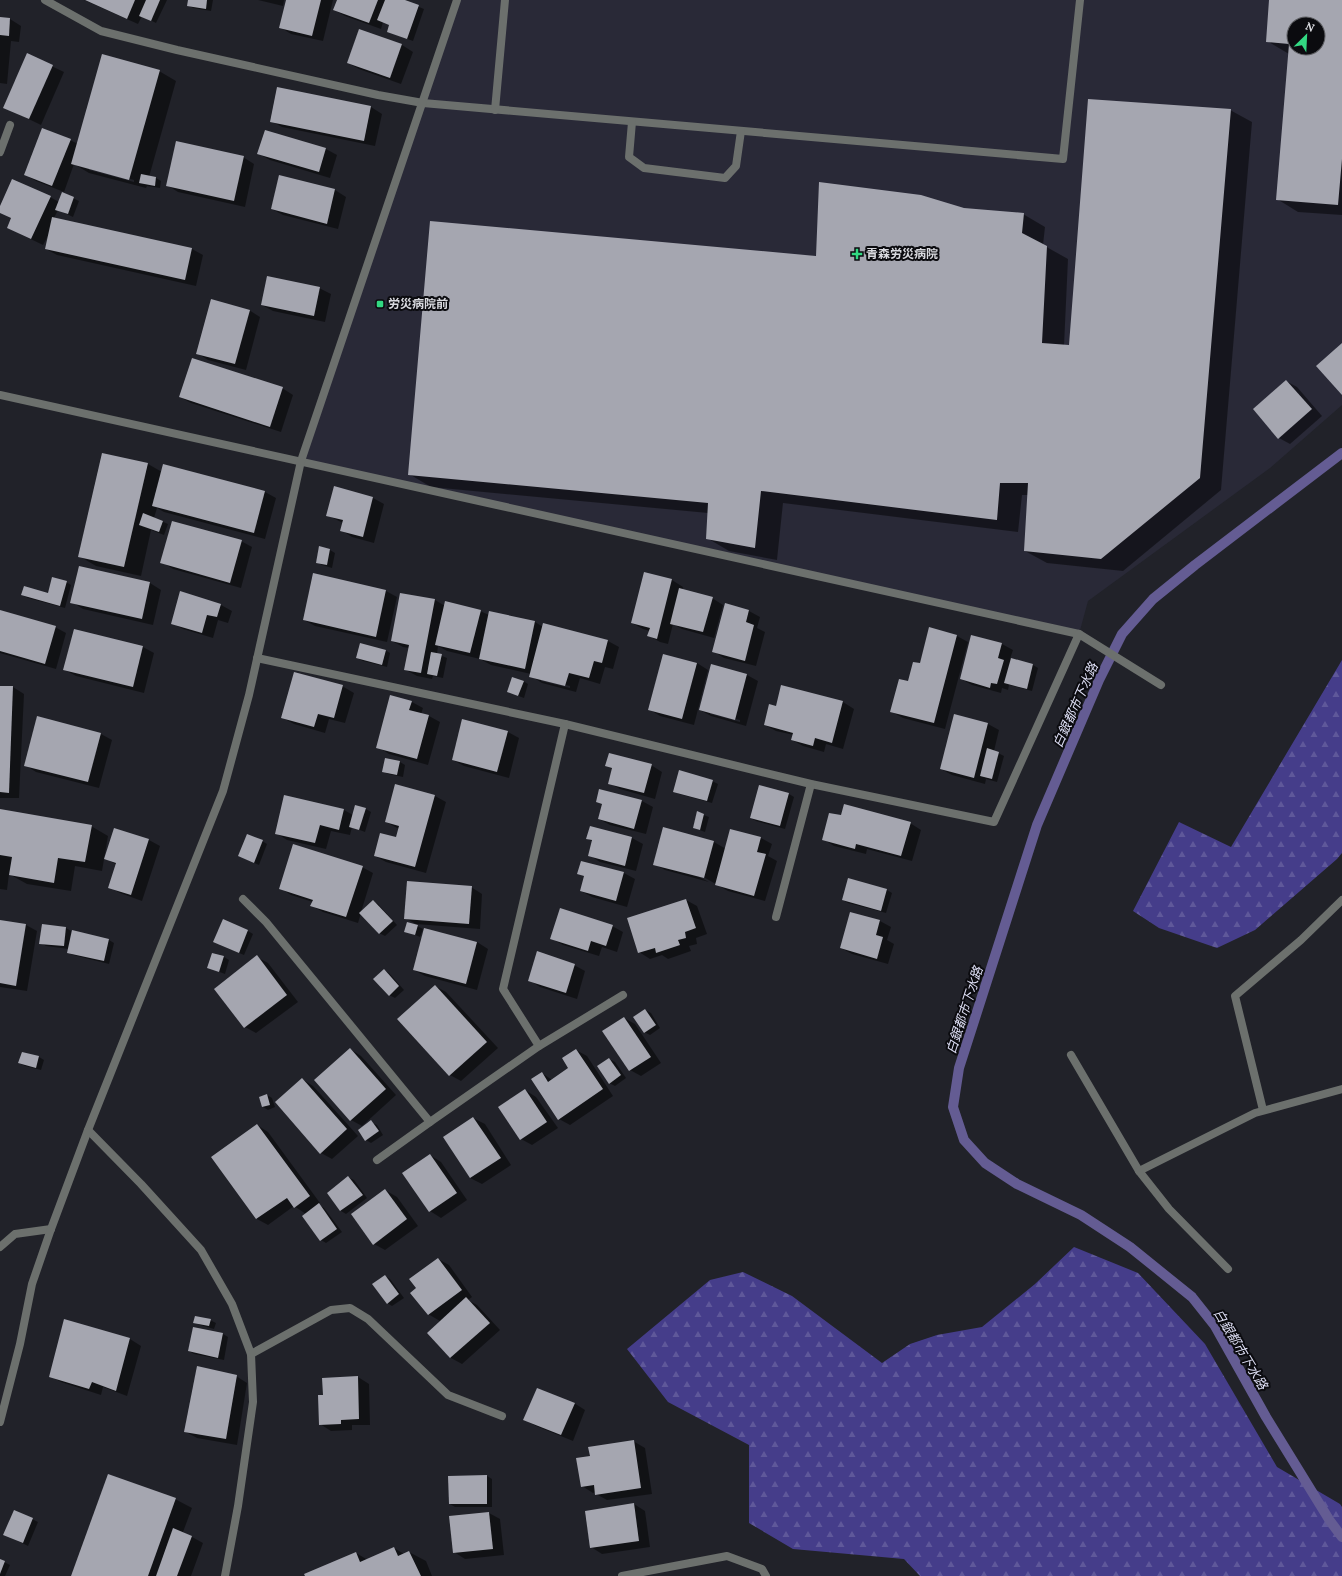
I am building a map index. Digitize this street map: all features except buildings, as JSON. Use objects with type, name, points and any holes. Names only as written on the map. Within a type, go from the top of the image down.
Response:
[{"type":"street","points":[[44,0],[101,31],[177,50],[378,95],[422,103],[1063,159],[1080,0]]},
{"type":"street","points":[[0,1422],[20,1344],[32,1284],[50,1230],[88,1130],[223,791],[257,658],[301,461],[457,0]]},
{"type":"street","points":[[495,110],[505,0]]},
{"type":"street","points":[[632,122],[629,158],[644,168],[725,178],[736,166],[741,131]]},
{"type":"street","points":[[0,152],[10,125]]},
{"type":"street","points":[[0,395],[1079,634],[1161,685]]},
{"type":"street","points":[[257,658],[565,724],[811,784],[994,822],[1079,634]]},
{"type":"street","points":[[540,1046],[503,990],[565,724]]},
{"type":"street","points":[[776,917],[811,784]]},
{"type":"street","points":[[243,899],[266,922],[430,1122]]},
{"type":"street","points":[[1264,1110],[1234,996],[1301,940],[1342,900]]},
{"type":"street","points":[[377,1160],[540,1046],[623,995]]},
{"type":"street","points":[[1071,1055],[1139,1171],[1169,1209],[1228,1269]]},
{"type":"street","points":[[1139,1171],[1255,1113],[1342,1089]]},
{"type":"street","points":[[88,1130],[141,1184],[201,1250],[232,1304],[252,1354],[253,1402],[238,1506],[225,1576]]},
{"type":"street","points":[[0,1247],[15,1234],[50,1230]]},
{"type":"street","points":[[252,1354],[331,1310],[350,1308],[368,1319],[448,1395],[502,1416]]},
{"type":"street","points":[[622,1576],[638,1575],[727,1556],[762,1569],[766,1576]]},
{"type":"shaded area","name":"青森労災病院","points":[[457,0],[1342,0],[1342,405],[1270,468],[1088,601],[1079,634],[301,461]]},
{"type":"green space","points":[[1342,660],[1342,853],[1255,930],[1217,948],[1159,928],[1133,911],[1179,822],[1231,847]]},
{"type":"green space","points":[[1074,1247],[1138,1273],[1205,1344],[1277,1467],[1340,1504],[1342,1507],[1342,1576],[920,1576],[904,1559],[793,1549],[749,1523],[749,1445],[668,1402],[627,1349],[710,1280],[743,1272],[792,1296],[882,1363],[910,1344],[937,1335],[982,1327],[1035,1284]]},
{"type":"waterway","name":"白銀都市下水路","points":[[1342,453],[1195,565],[1153,599],[1122,634],[1099,680],[1037,825],[959,1068],[953,1107],[964,1140],[985,1163],[1017,1184],[1081,1215],[1130,1247],[1192,1297],[1215,1326],[1266,1417],[1330,1521],[1342,1537]]},
{"type":"place","name":"青森労災病院","points":[[857,254]]},
{"type":"place","name":"労災病院前","points":[[380,304]]}]
